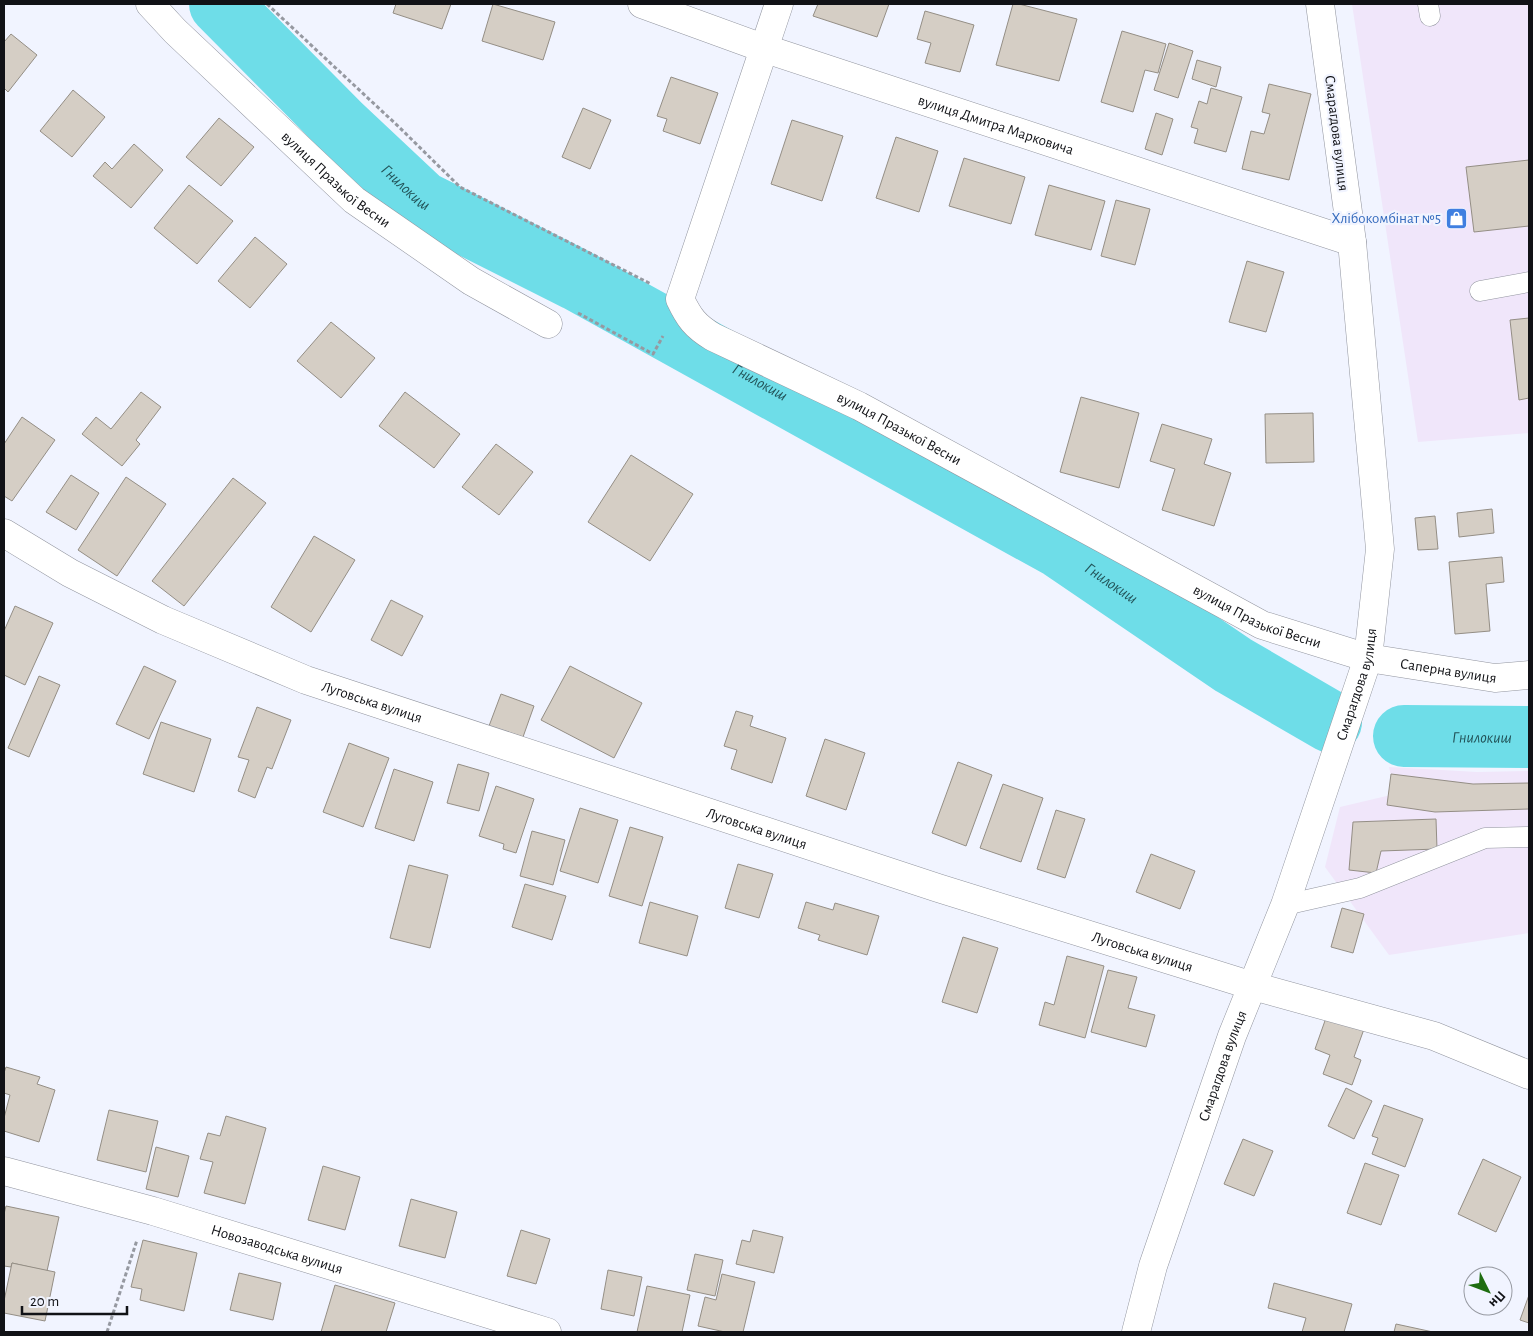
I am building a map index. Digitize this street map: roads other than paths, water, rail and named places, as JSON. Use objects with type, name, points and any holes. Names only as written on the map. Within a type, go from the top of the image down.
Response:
[{"type":"street","name":"вулиця Празької Весни","points":[[150,4],[354,200],[471,282],[548,324]]},
{"type":"street","name":"вулиця Дмитра Марковича","points":[[642,4],[763,48],[1352,242]]},
{"type":"street","points":[[763,48],[779,4]]},
{"type":"street","name":"Смарагдова вулиця","points":[[1136,1332],[1153,1266],[1232,1036],[1285,905],[1368,658],[1380,549],[1352,242],[1320,4]]},
{"type":"street","name":"вулиця Празької Весни","points":[[763,48],[680,299],[687,315],[698,328],[713,337],[859,406],[1262,625],[1368,658]]},
{"type":"street","name":"Луговська вулиця","points":[[4,532],[70,573],[163,620],[306,680],[938,888],[1253,986],[1434,1036],[1529,1076]]},
{"type":"street","name":"Саперна вулиця","points":[[1368,658],[1495,678],[1529,675]]},
{"type":"street","name":"Новозаводська вулиця","points":[[4,1171],[147,1209],[547,1332]]},
{"type":"lane","points":[[1480,291],[1529,282]]},
{"type":"lane","points":[[1285,905],[1360,888],[1486,838],[1529,837]]},
{"type":"waterway","name":"Гнилокиш","points":[[220,4],[340,125],[422,202],[577,280],[1061,548],[1233,665],[1331,722]]},
{"type":"waterway","name":"Гнилокиш","points":[[1404,736],[1529,737]]},
{"type":"place","name":"Хлібокомбінат №5","points":[[1457,218]]}]
